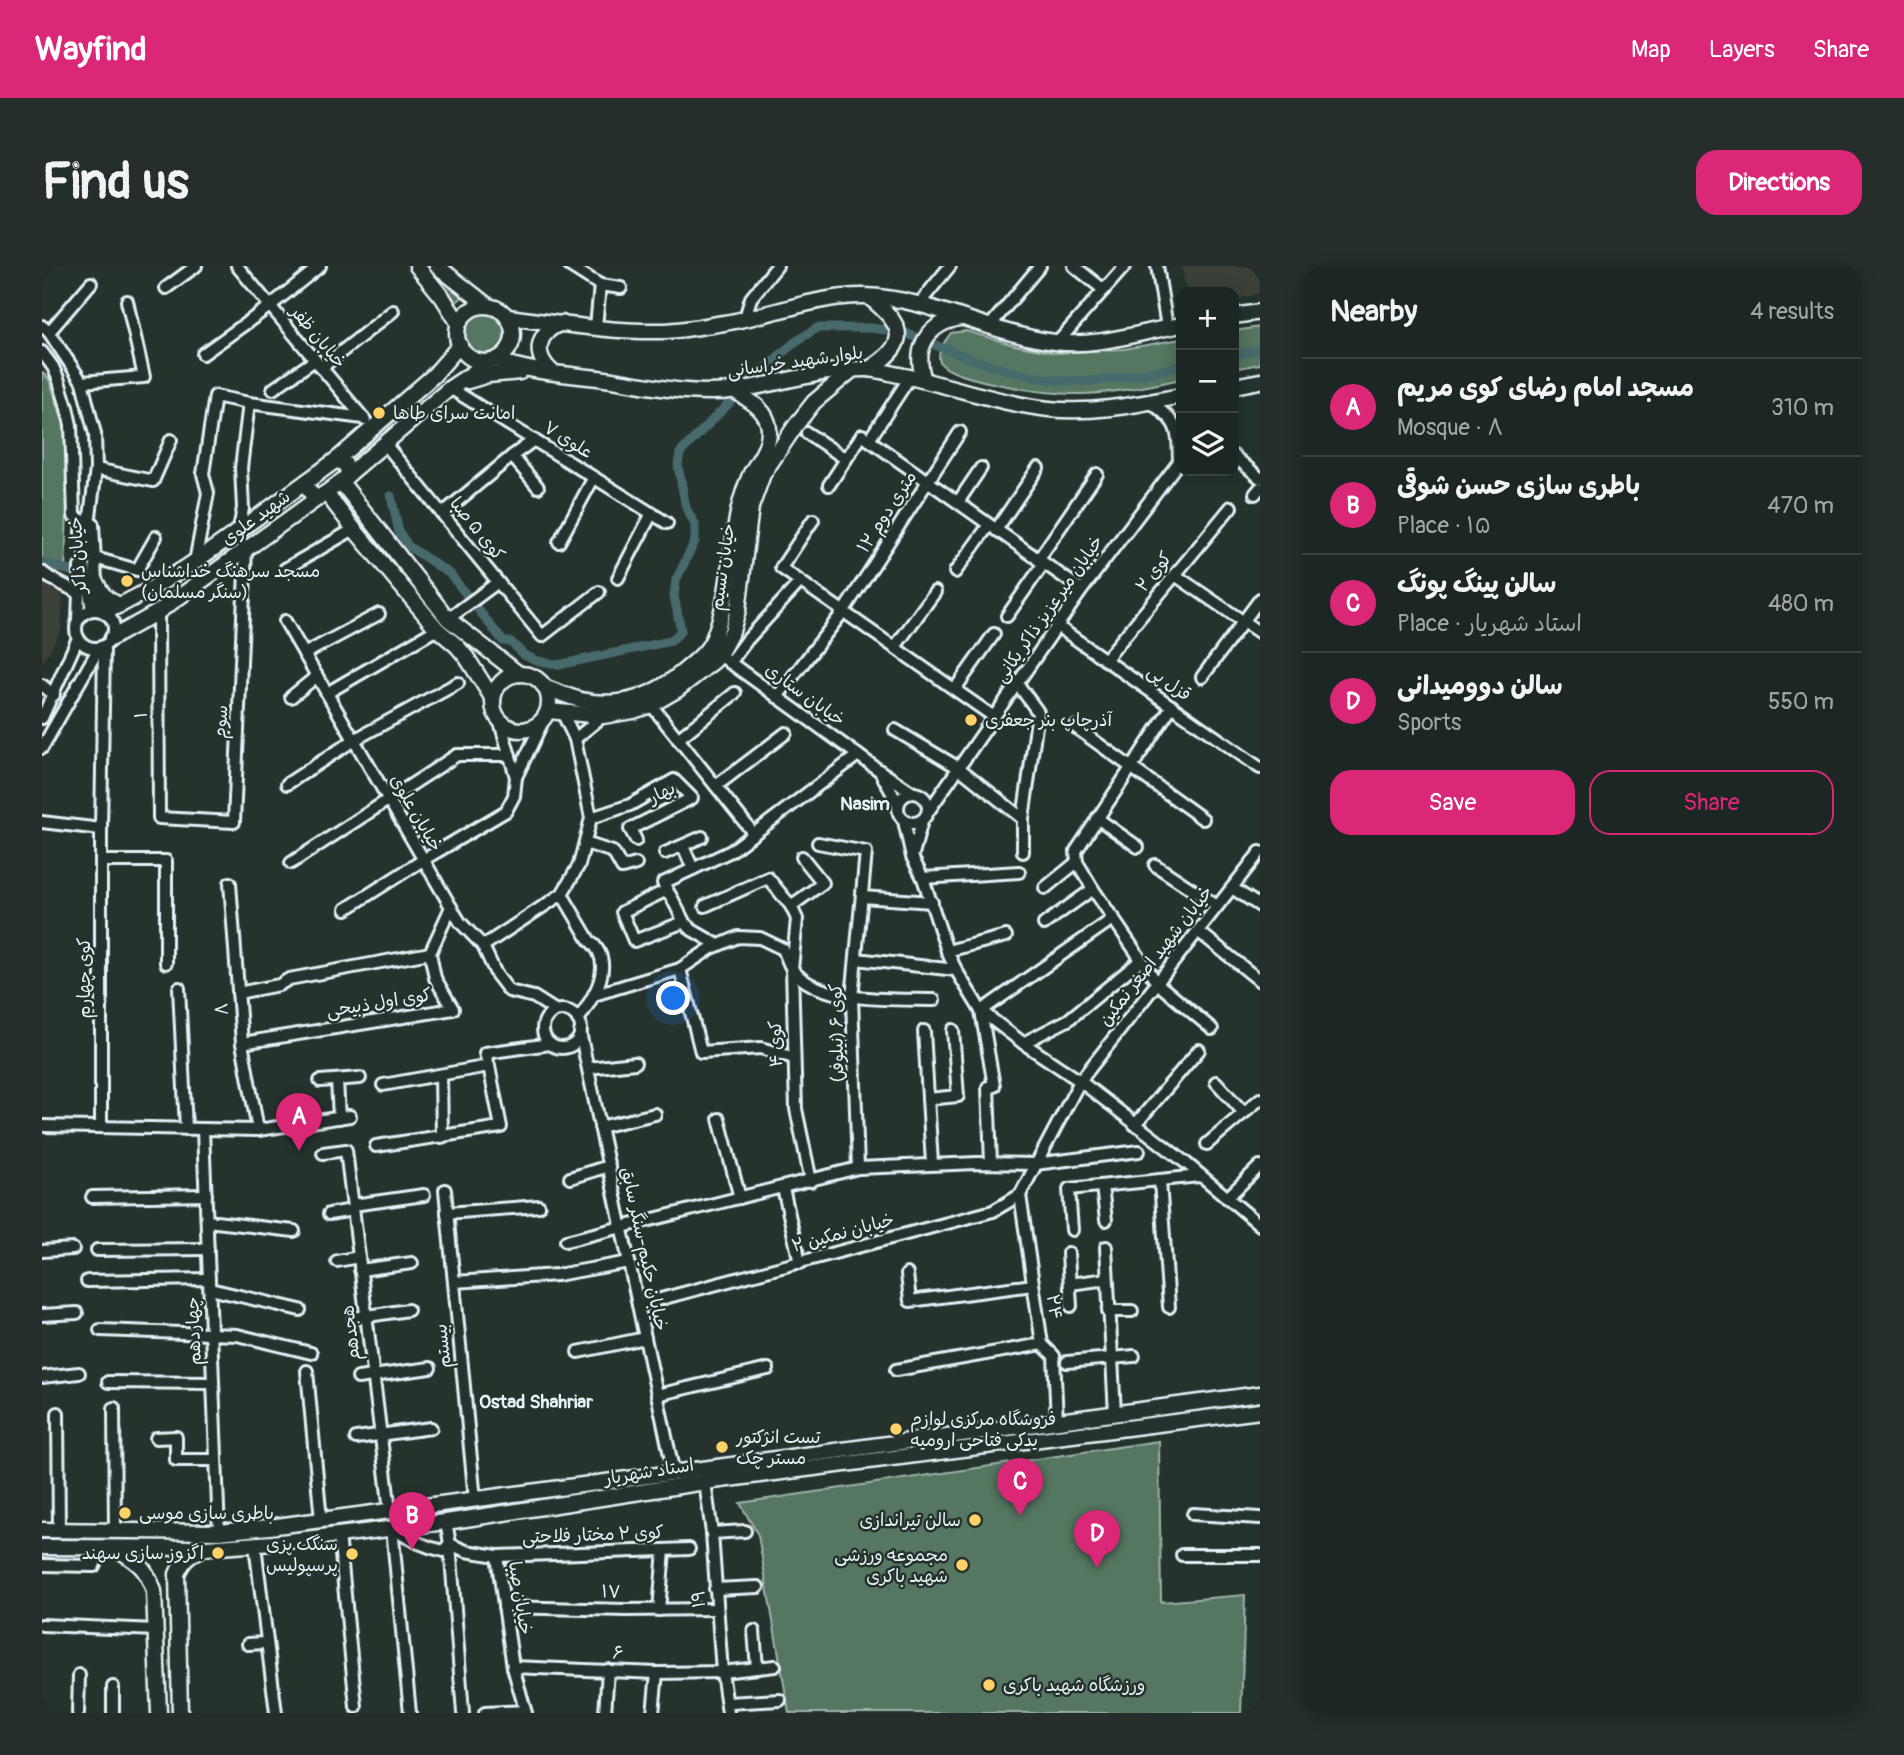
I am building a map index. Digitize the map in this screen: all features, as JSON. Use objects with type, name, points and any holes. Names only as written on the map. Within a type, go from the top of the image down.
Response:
[{"type":"main road","points":[[417,266],[443,298],[459,324]]},
{"type":"main road","points":[[345,478],[450,387],[508,351],[513,337],[511,323],[507,317],[488,306],[438,266]]},
{"type":"main road","points":[[507,317],[624,330],[664,331],[728,323],[834,299],[868,296],[919,303],[989,327],[1057,343],[1085,344],[1174,326]]},
{"type":"main road","points":[[868,296],[885,310],[898,327],[893,351],[869,369]]},
{"type":"main road","points":[[1247,314],[1260,299]]},
{"type":"main road","points":[[488,306],[474,309],[463,318],[458,331],[460,345],[468,356],[475,360],[492,361]]},
{"type":"main road","points":[[917,378],[923,345],[929,334],[948,320],[960,318]]},
{"type":"main road","points":[[552,372],[544,365],[540,344],[544,334],[562,323]]},
{"type":"main road","points":[[460,345],[433,376],[336,460],[345,464],[345,478],[493,699]]},
{"type":"main road","name":"بلوار شهید خراسانی","points":[[492,361],[518,368],[658,389],[735,391],[794,379],[869,369],[1050,409],[1085,410],[1176,397]]},
{"type":"main road","name":"خیابان نسیم","points":[[551,715],[603,716],[677,690],[719,655],[732,631],[738,610],[751,507],[763,474],[814,402],[852,370]]},
{"type":"main road","points":[[450,387],[488,375],[537,371]]},
{"type":"main road","points":[[1239,387],[1260,381]]},
{"type":"main road","name":"خیابان نسیم","points":[[719,655],[718,625],[740,505],[751,474],[766,447],[769,427],[760,408],[735,391]]},
{"type":"main road","name":"شهید علوی","points":[[99,611],[121,605],[195,562],[336,460]]},
{"type":"main road","name":"شهید علوی","points":[[105,644],[158,612],[345,478]]},
{"type":"main road","points":[[306,482],[309,491],[322,495],[443,624],[519,674]]},
{"type":"main road","points":[[96,582],[109,601],[121,605]]},
{"type":"main road","points":[[530,675],[546,688],[551,715],[533,728],[522,731],[510,729],[500,722],[494,711],[493,699],[501,682],[510,676],[530,675]]},
{"type":"main road","name":"خیابان نسیم","points":[[546,688],[582,700],[612,703],[648,700]]},
{"type":"main road","name":"استاد شهریار","points":[[820,1461],[1057,1421],[1260,1394]]},
{"type":"main road","name":"استاد شهریار","points":[[42,1530],[219,1532],[674,1474],[795,1464],[1260,1410]]},
{"type":"main road","name":"استاد شهریار","points":[[42,1547],[205,1548],[255,1545],[446,1522],[705,1482],[795,1464]]},
{"type":"main road","points":[[58,1547],[59,1531]]},
{"type":"main road","points":[[109,1547],[136,1562],[148,1574],[154,1591],[159,1713]]},
{"type":"main road","points":[[180,1713],[177,1574],[183,1561],[205,1548]]},
{"type":"main road","points":[[154,1591],[159,1583],[166,1581],[172,1583],[176,1590]]},
{"type":"street","points":[[166,288],[196,266]]},
{"type":"street","name":"خیابان ظفر","points":[[237,266],[373,430]]},
{"type":"street","points":[[203,354],[320,266]]},
{"type":"street","points":[[570,266],[600,285],[621,288]]},
{"type":"street","points":[[745,318],[751,298],[777,266]]},
{"type":"street","points":[[919,303],[950,266]]},
{"type":"street","points":[[989,327],[1040,266]]},
{"type":"street","points":[[1074,266],[1104,290]]},
{"type":"street","points":[[1057,343],[1125,266]]},
{"type":"street","points":[[1157,266],[1174,326]]},
{"type":"street","points":[[46,329],[91,283]]},
{"type":"street","points":[[596,327],[600,285]]},
{"type":"street","points":[[82,382],[144,377],[127,301]]},
{"type":"street","points":[[273,389],[318,364],[393,311]]},
{"type":"street","name":"خیابان ذاکر","points":[[46,329],[82,382],[95,433],[96,469],[84,564],[99,611]]},
{"type":"street","points":[[42,352],[58,378],[71,425],[74,516],[82,520],[76,632],[78,638],[87,646],[105,644]]},
{"type":"street","points":[[869,440],[917,378]]},
{"type":"street","name":"علوی ۷","points":[[450,387],[667,523]]},
{"type":"street","points":[[195,562],[208,493],[203,474],[215,396],[363,418]]},
{"type":"street","points":[[1150,402],[1169,416],[1176,428]]},
{"type":"street","points":[[239,530],[243,508],[241,468],[249,403]]},
{"type":"street","name":"۱۲ متری دوم","points":[[777,697],[843,612],[960,432]]},
{"type":"street","points":[[807,433],[846,459]]},
{"type":"street","points":[[830,485],[862,435],[1082,590]]},
{"type":"street","points":[[96,469],[153,481],[171,440]]},
{"type":"street","points":[[442,514],[534,440]]},
{"type":"street","name":"کوی ۵ صبا","points":[[385,444],[542,636],[599,592]]},
{"type":"street","points":[[512,456],[538,487]]},
{"type":"street","points":[[1239,460],[1260,478]]},
{"type":"street","name":"خیابان میرعزیز ذاکر یکانی","points":[[925,817],[1082,590],[1176,466]]},
{"type":"street","points":[[954,572],[993,527],[1038,467]]},
{"type":"street","points":[[958,502],[981,468]]},
{"type":"street","points":[[1007,617],[1097,474]]},
{"type":"street","points":[[559,542],[594,477]]},
{"type":"street","name":"خیابان ذاکر","points":[[91,497],[99,611]]},
{"type":"street","name":"کوی ۲","points":[[1105,660],[1231,507]]},
{"type":"street","points":[[618,578],[652,513]]},
{"type":"street","points":[[813,520],[781,568],[994,716]]},
{"type":"street","points":[[285,569],[354,529]]},
{"type":"street","points":[[95,558],[137,570],[156,537]]},
{"type":"street","name":"سوم","points":[[159,818],[234,822],[246,549]]},
{"type":"street","points":[[42,572],[79,593]]},
{"type":"street","points":[[1175,575],[1260,633]]},
{"type":"street","points":[[327,693],[443,624],[498,582]]},
{"type":"street","points":[[719,655],[747,640],[800,582]]},
{"type":"street","points":[[895,648],[935,592]]},
{"type":"street","points":[[1202,677],[1260,599]]},
{"type":"street","points":[[42,748],[114,626],[110,616],[99,611],[86,612],[78,620]]},
{"type":"street","name":"۱","points":[[158,612],[159,818]]},
{"type":"street","points":[[304,654],[379,614]]},
{"type":"street","name":"خیابان علوی","points":[[285,621],[451,907],[460,922],[483,946],[496,974],[509,991],[534,997],[556,1011]]},
{"type":"street","name":"قزل پی","points":[[1057,626],[1260,768]]},
{"type":"street","points":[[955,689],[995,634]]},
{"type":"street","points":[[42,718],[78,638]]},
{"type":"street","name":"کوی چهارم","points":[[102,1128],[101,830],[105,644]]},
{"type":"street","name":"خیابان ستاری","points":[[719,655],[880,771],[918,794]]},
{"type":"street","points":[[291,697],[317,676]]},
{"type":"street","points":[[286,785],[354,740],[458,682]]},
{"type":"street","points":[[1017,684],[1038,712],[1023,819],[1023,852]]},
{"type":"street","points":[[42,685],[54,695]]},
{"type":"street","points":[[678,739],[735,693]]},
{"type":"street","points":[[648,700],[754,834]]},
{"type":"street","points":[[1045,888],[1077,857],[1097,818],[1172,706]]},
{"type":"street","points":[[483,946],[562,894],[579,865],[591,818],[575,739],[551,715],[516,776]]},
{"type":"street","points":[[575,739],[603,716]]},
{"type":"street","points":[[346,909],[506,811],[514,796],[516,776],[500,722]]},
{"type":"street","points":[[1075,727],[1203,819]]},
{"type":"street","points":[[895,730],[959,768],[1023,819]]},
{"type":"street","points":[[716,786],[786,733]]},
{"type":"street","points":[[291,863],[457,755],[510,755]]},
{"type":"street","points":[[718,945],[692,930],[684,922],[663,883],[732,851],[858,755]]},
{"type":"street","points":[[880,771],[898,804],[898,813],[904,821],[912,857],[923,877],[947,951],[981,1011],[1080,1081],[1260,1225]]},
{"type":"street","name":"بهار","points":[[591,818],[630,805],[674,780],[692,798],[630,829],[636,840]]},
{"type":"street","points":[[898,804],[904,796],[918,794],[948,782]]},
{"type":"street","points":[[912,857],[928,803],[918,794]]},
{"type":"street","points":[[904,821],[913,824],[925,817]]},
{"type":"street","points":[[1097,818],[1138,847]]},
{"type":"street","points":[[42,821],[101,830]]},
{"type":"street","points":[[665,853],[702,837]]},
{"type":"street","points":[[585,843],[613,852],[622,868],[636,864]]},
{"type":"street","name":"کوی ۶ (نیلوفر)","points":[[818,843],[866,852],[852,998],[858,1168]]},
{"type":"street","points":[[682,846],[693,869]]},
{"type":"street","name":"خیابان شهید اصغر نمکین","points":[[1035,1164],[1080,1081],[1260,852]]},
{"type":"street","points":[[705,906],[768,878],[791,906],[823,883],[802,857]]},
{"type":"street","points":[[1077,857],[1093,889],[1157,983],[1212,1029]]},
{"type":"street","points":[[101,861],[166,861],[166,963]]},
{"type":"street","points":[[1156,865],[1217,906]]},
{"type":"street","points":[[923,877],[1019,872]]},
{"type":"street","name":"۸","points":[[230,883],[242,1043],[258,1130]]},
{"type":"street","points":[[1232,888],[1260,906]]},
{"type":"street","points":[[1044,925],[1093,889]]},
{"type":"street","points":[[667,890],[622,912],[634,941],[684,922]]},
{"type":"street","points":[[562,894],[589,940],[600,952],[602,970],[597,994],[578,1020]]},
{"type":"street","points":[[862,897],[932,902]]},
{"type":"street","name":"کوی ۴","points":[[791,906],[797,919],[792,969],[796,1109],[811,1181]]},
{"type":"street","points":[[238,993],[279,985],[289,979],[430,953],[451,907]]},
{"type":"street","points":[[981,1011],[1114,918]]},
{"type":"street","points":[[1198,931],[1260,981]]},
{"type":"street","points":[[947,951],[1006,936]]},
{"type":"street","points":[[597,994],[680,969],[710,949],[737,937],[760,939],[783,949],[792,969],[810,985],[852,998],[934,1000]]},
{"type":"street","name":"کوی اول ذبیحی","points":[[242,1043],[453,1009],[435,978],[430,953]]},
{"type":"street","points":[[856,959],[956,970]]},
{"type":"street","points":[[1023,1043],[1068,1020],[1141,960]]},
{"type":"street","points":[[680,969],[702,1052],[761,1048],[794,1058]]},
{"type":"street","points":[[179,988],[186,1129]]},
{"type":"street","points":[[376,1146],[501,1128],[485,1053],[550,1044],[562,1048],[569,1046],[580,1032],[578,1020],[569,1012],[556,1011],[544,1023],[544,1034],[550,1044]]},
{"type":"street","points":[[981,1011],[991,1086],[991,1163]]},
{"type":"street","points":[[928,1099],[958,1097],[953,1030]]},
{"type":"street","points":[[924,1031],[932,1164]]},
{"type":"street","name":"خیابان حکیم-سنگر سابق","points":[[580,1032],[674,1474]]},
{"type":"street","points":[[1135,1125],[1199,1050]]},
{"type":"street","points":[[588,1068],[635,1063]]},
{"type":"street","points":[[383,1085],[489,1066]]},
{"type":"street","points":[[442,1076],[442,1137]]},
{"type":"street","points":[[320,1081],[360,1078]]},
{"type":"street","points":[[42,1126],[258,1130],[344,1117],[337,1080]]},
{"type":"street","points":[[1216,1082],[1244,1113]]},
{"type":"street","points":[[1207,1143],[1260,1099]]},
{"type":"street","points":[[600,1127],[655,1114]]},
{"type":"street","points":[[719,1119],[740,1198]]},
{"type":"street","name":"چهاردهم","points":[[203,1130],[219,1532]]},
{"type":"street","name":"هجدهم","points":[[323,1153],[346,1150],[390,1511]]},
{"type":"street","points":[[566,1241],[858,1168],[932,1164],[1035,1164],[1139,1151]]},
{"type":"street","points":[[1020,1195],[1035,1164]]},
{"type":"street","points":[[1227,1198],[1260,1166]]},
{"type":"street","points":[[570,1178],[609,1167]]},
{"type":"street","points":[[1072,1230],[1069,1189],[1200,1176]]},
{"type":"street","points":[[1160,1181],[1169,1307]]},
{"type":"street","points":[[1102,1186],[1106,1220]]},
{"type":"street","points":[[783,1188],[800,1263]]},
{"type":"street","name":"بیستم","points":[[445,1190],[475,1500]]},
{"type":"street","points":[[92,1197],[206,1195]]},
{"type":"street","points":[[329,1214],[424,1195]]},
{"type":"street","name":"خیابان نمکین ۲","points":[[638,1305],[993,1211],[1020,1195]]},
{"type":"street","name":"۲۴","points":[[1020,1195],[1042,1344],[1054,1356],[1057,1421]]},
{"type":"street","points":[[447,1213],[538,1206]]},
{"type":"street","points":[[207,1221],[293,1231]]},
{"type":"street","points":[[1106,1247],[1115,1414]]},
{"type":"street","points":[[42,1251],[73,1249]]},
{"type":"street","points":[[97,1250],[208,1249]]},
{"type":"street","points":[[1068,1253],[1071,1307]]},
{"type":"street","points":[[337,1261],[359,1257]]},
{"type":"street","points":[[454,1282],[557,1275],[629,1262]]},
{"type":"street","points":[[360,1270],[412,1263]]},
{"type":"street","points":[[906,1274],[910,1301],[1033,1285]]},
{"type":"street","points":[[1070,1284],[1107,1279]]},
{"type":"street","points":[[87,1281],[209,1284],[300,1310]]},
{"type":"street","points":[[354,1318],[408,1310]]},
{"type":"street","points":[[1108,1311],[1132,1311]]},
{"type":"street","points":[[42,1315],[77,1313]]},
{"type":"street","points":[[100,1329],[237,1335],[311,1353]]},
{"type":"street","points":[[578,1352],[645,1338]]},
{"type":"street","points":[[897,1370],[1042,1344]]},
{"type":"street","points":[[1068,1362],[1134,1356]]},
{"type":"street","points":[[358,1378],[430,1368]]},
{"type":"street","points":[[657,1395],[768,1369]]},
{"type":"street","points":[[307,1371],[321,1520]]},
{"type":"street","points":[[42,1377],[79,1373]]},
{"type":"street","points":[[108,1381],[213,1383]]},
{"type":"street","points":[[114,1408],[116,1531]]},
{"type":"street","points":[[58,1413],[59,1531]]},
{"type":"street","points":[[356,1438],[431,1428]]},
{"type":"street","points":[[156,1437],[176,1437],[176,1460],[216,1460]]},
{"type":"street","name":"۱۹","points":[[705,1482],[712,1533],[722,1671],[728,1708]]},
{"type":"street","points":[[1193,1514],[1260,1518]]},
{"type":"street","points":[[446,1522],[463,1713]]},
{"type":"street","points":[[392,1528],[410,1713]]},
{"type":"street","name":"خیابان صبا","points":[[392,1528],[427,1547],[444,1550],[450,1544],[466,1551],[497,1556],[513,1667],[525,1712]]},
{"type":"street","points":[[712,1533],[745,1531]]},
{"type":"street","points":[[339,1534],[356,1707]]},
{"type":"street","points":[[255,1545],[276,1713]]},
{"type":"street","points":[[42,1565],[94,1566],[109,1547]]},
{"type":"street","name":"کوی ۲ مختار فلاحتی","points":[[497,1556],[690,1549]]},
{"type":"street","points":[[659,1610],[664,1550]]},
{"type":"street","points":[[1182,1555],[1260,1555]]},
{"type":"street","points":[[715,1589],[758,1587]]},
{"type":"street","name":"۱۷","points":[[504,1606],[717,1609]]},
{"type":"street","points":[[42,1625],[156,1630]]},
{"type":"street","points":[[754,1631],[757,1668]]},
{"type":"street","points":[[248,1644],[266,1643]]},
{"type":"street","name":"۶","points":[[513,1667],[657,1673],[775,1666]]},
{"type":"street","points":[[605,1713],[608,1670]]},
{"type":"street","points":[[653,1713],[657,1673]]},
{"type":"street","points":[[78,1713],[79,1675]]},
{"type":"street","points":[[113,1686],[113,1713]]},
{"type":"street","points":[[728,1708],[780,1700]]},
{"type":"street","points":[[488,1713],[525,1712]]},
{"type":"shaded area","points":[[1182,266],[1260,266],[1260,293],[1239,299],[1239,287],[1185,287]]},
{"type":"shaded area","points":[[42,580],[63,594],[61,631],[42,663]]},
{"type":"green space","points":[[436,274],[464,296],[455,303]]},
{"type":"green space","points":[[485,314],[499,320],[505,334],[499,348],[485,354],[471,348],[465,334],[471,320]]},
{"type":"green space","points":[[1260,327],[1260,364],[1239,368],[1239,330]]},
{"type":"green space","points":[[966,331],[1014,345],[1056,353],[1124,349],[1176,340],[1176,380],[1080,394],[994,384],[959,374],[940,362],[940,351],[951,333]]},
{"type":"green space","points":[[42,372],[49,379],[69,439],[65,573],[42,566]]},
{"type":"green space","name":"مجموعه ورزشی شهید باکری","points":[[1159,1441],[1161,1602],[1245,1595],[1241,1713],[789,1713],[758,1535],[740,1503]]},
{"type":"waterway","points":[[747,384],[795,342],[817,328],[871,328],[893,331]]},
{"type":"waterway","points":[[903,332],[920,339]]},
{"type":"waterway","points":[[930,343],[1006,370],[1053,380],[1101,380],[1176,367]]},
{"type":"waterway","points":[[1239,354],[1260,350]]},
{"type":"waterway","points":[[391,496],[399,532],[408,546],[450,574],[503,641],[511,642],[524,655],[558,665],[671,641],[681,631],[674,596],[676,580],[695,541],[695,524],[686,508],[678,465],[680,453],[737,395]]},
{"type":"waterway","points":[[42,562],[74,572]]},
{"type":"place","name":"امانت سرای طاها","points":[[379,413]]},
{"type":"place","name":"مسجد سرهنگ خداشناس (سنگر مسلمان)","points":[[127,581]]},
{"type":"place","name":"آذرچاپ بنر جعفری","points":[[971,720]]},
{"type":"place","name":"مسجد امام رضای کوی مریم","points":[[299,1151]]},
{"type":"place","name":"فروشگاه مرکزی لوازم یدکی فتاحی ارومیه","points":[[896,1429]]},
{"type":"place","name":"تست انژکتور مستر چک","points":[[722,1447]]},
{"type":"place","name":"باطری سازی موسی","points":[[125,1513]]},
{"type":"place","name":"سالن پینگ پونگ","points":[[1020,1516]]},
{"type":"place","name":"سالن تیراندازی","points":[[975,1520]]},
{"type":"place","name":"باطری سازی حسن شوقی","points":[[412,1550]]},
{"type":"place","name":"اگزوز سازی سهند","points":[[218,1553]]},
{"type":"place","name":"سنگک پزی پرسپولیس","points":[[352,1554]]},
{"type":"place","name":"مجموعه ورزشی شهید باکری","points":[[962,1565]]},
{"type":"place","name":"سالن دوومیدانی","points":[[1097,1568]]},
{"type":"place","name":"ورزشگاه شهید باکری","points":[[989,1685]]},
{"type":"district","name":"Nasim","points":[[865,804]]},
{"type":"district","name":"Ostad Shahriar","points":[[536,1402]]}]
